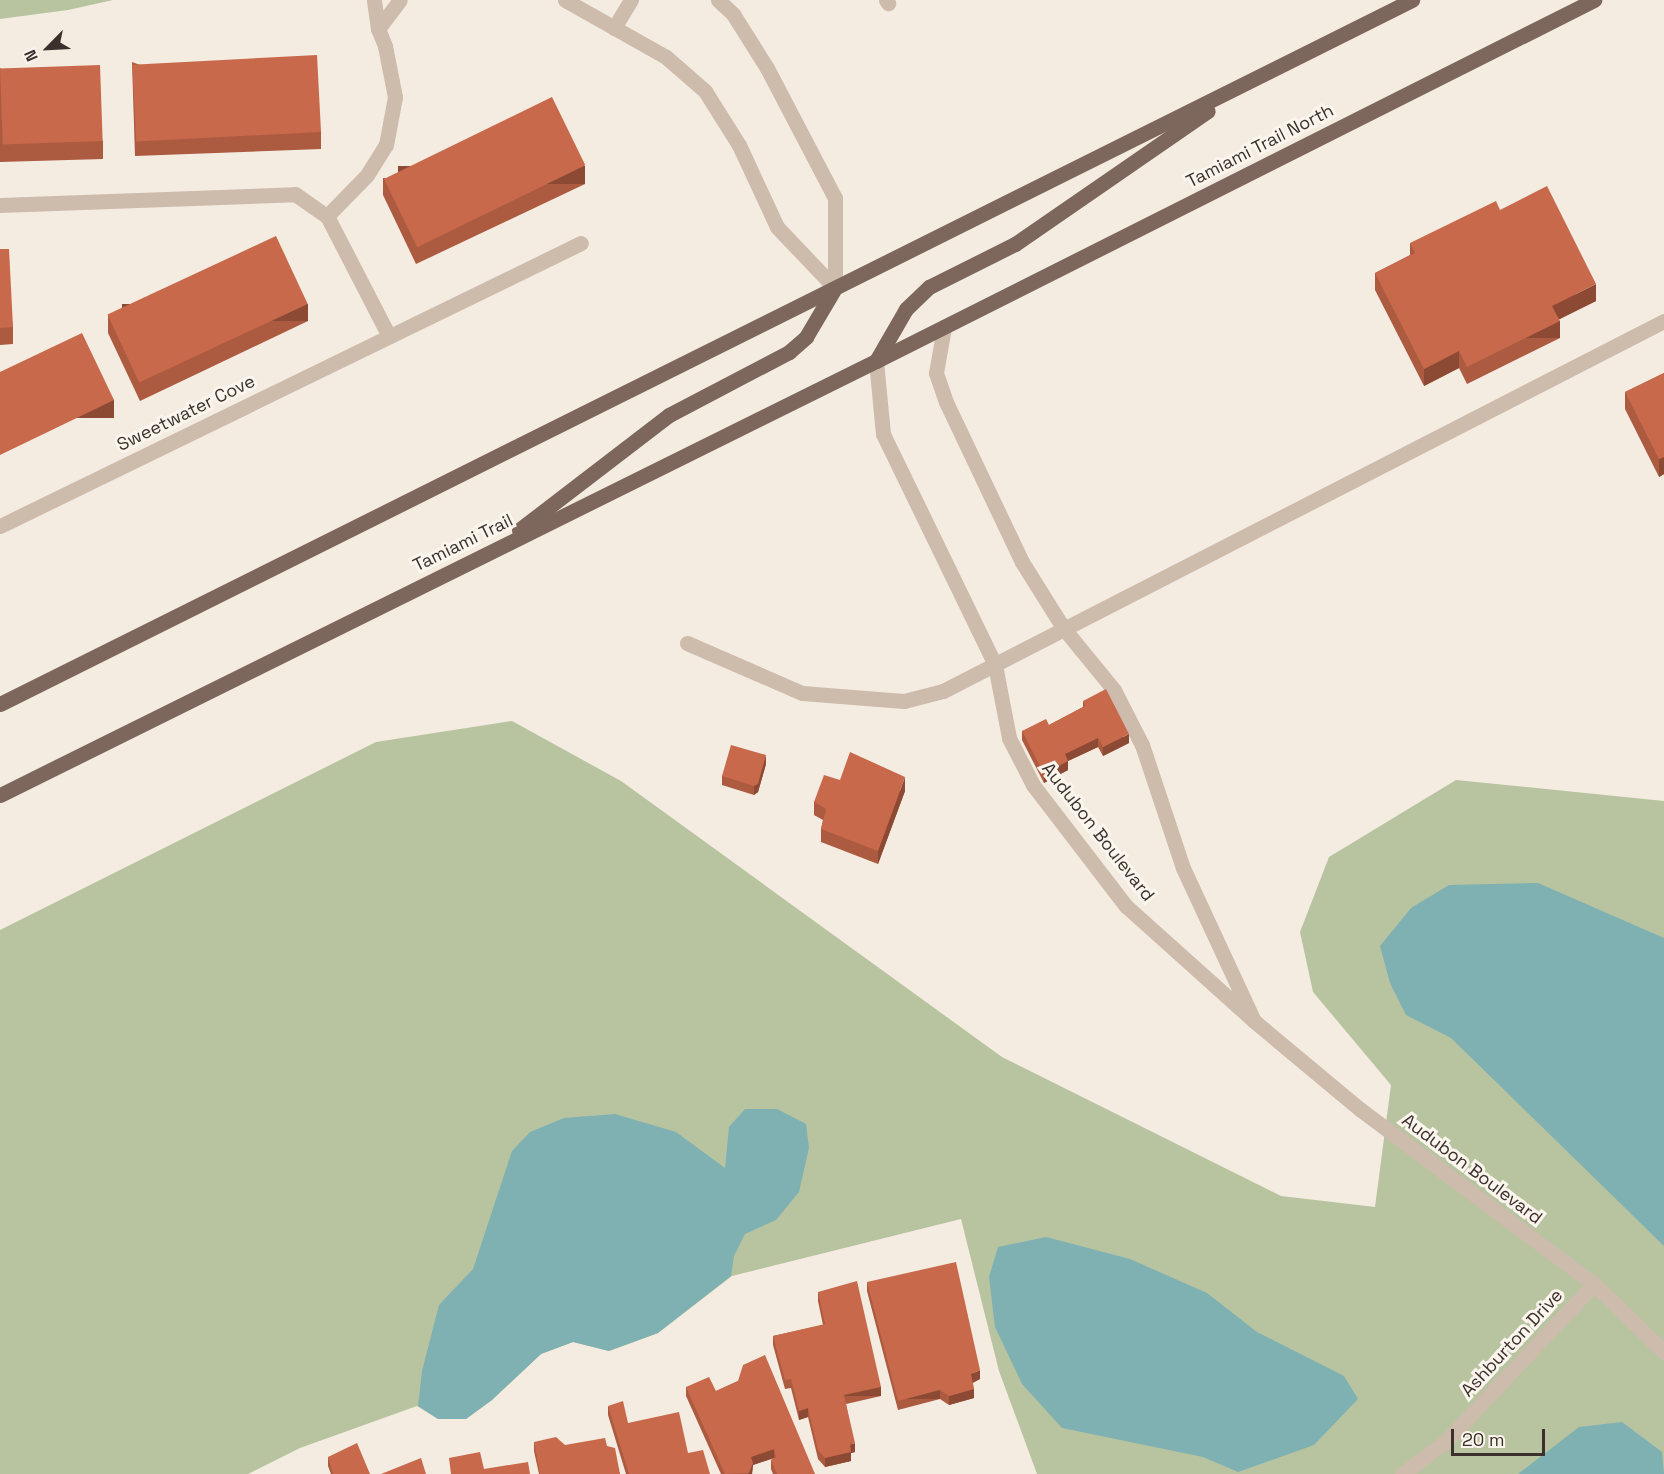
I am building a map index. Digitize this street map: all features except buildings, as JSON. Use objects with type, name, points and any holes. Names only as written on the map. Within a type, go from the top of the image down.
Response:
[{"type":"main road","points":[[0,704],[1413,0]]},
{"type":"main road","name":"Tamiami Trail North","points":[[944,327],[1594,0]]},
{"type":"main road","points":[[876,361],[906,309],[929,287],[1015,244],[1256,79]]},
{"type":"main road","points":[[492,551],[669,416],[789,352],[806,338],[835,288]]},
{"type":"main road","name":"Tamiami Trail","points":[[0,795],[944,327]]},
{"type":"street","points":[[327,216],[367,175],[386,145],[396,97],[385,46],[378,30],[374,0]]},
{"type":"street","points":[[378,30],[400,0]]},
{"type":"street","points":[[565,0],[666,57],[705,91],[738,145],[777,227],[835,288]]},
{"type":"street","points":[[614,28],[631,0]]},
{"type":"street","points":[[718,0],[733,14],[767,68],[835,198],[835,288]]},
{"type":"street","points":[[0,205],[295,194],[327,216],[389,336]]},
{"type":"street","name":"Sweetwater Cove","points":[[0,525],[581,243]]},
{"type":"street","points":[[687,643],[802,693],[904,701],[943,690],[1664,321]]},
{"type":"street","name":"Audubon Boulevard","points":[[944,327],[936,374],[946,402],[1022,561],[1064,629],[1114,690],[1142,745],[1183,868],[1254,1021]]},
{"type":"street","name":"Audubon Boulevard","points":[[876,361],[883,434],[995,665],[1009,738],[1033,785],[1126,906],[1254,1021],[1361,1110],[1594,1284],[1664,1352]]},
{"type":"street","name":"Ashburton Drive","points":[[1402,1474],[1446,1441],[1594,1284]]},
{"type":"green space","points":[[0,0],[113,0],[68,10],[0,19]]},
{"type":"green space","points":[[512,721],[621,781],[1002,1057],[1281,1196],[1375,1207],[1391,1085],[1313,992],[1300,932],[1329,857],[1456,780],[1664,801],[1664,1474],[1037,1474],[999,1371],[961,1219],[732,1276],[658,1333],[609,1351],[573,1342],[541,1354],[492,1400],[466,1419],[438,1419],[417,1406],[300,1448],[248,1474],[0,1474],[0,930],[376,742]]},
{"type":"water","points":[[1538,883],[1664,938],[1664,1246],[1451,1038],[1406,1015],[1390,983],[1380,946],[1411,908],[1449,885]]},
{"type":"water","points":[[745,1109],[777,1109],[806,1124],[809,1148],[799,1192],[776,1220],[745,1234],[734,1256],[731,1276],[658,1333],[609,1351],[573,1342],[541,1354],[492,1400],[466,1419],[438,1419],[418,1406],[422,1371],[439,1305],[473,1269],[512,1151],[530,1132],[564,1118],[615,1114],[676,1132],[725,1168],[729,1127]]},
{"type":"water","points":[[1046,1237],[1130,1259],[1207,1293],[1257,1332],[1344,1376],[1358,1399],[1314,1445],[1238,1472],[1203,1457],[1062,1428],[1022,1384],[995,1327],[989,1277],[998,1247]]},
{"type":"water","points":[[1622,1422],[1662,1452],[1664,1474],[1518,1474],[1579,1427]]}]
